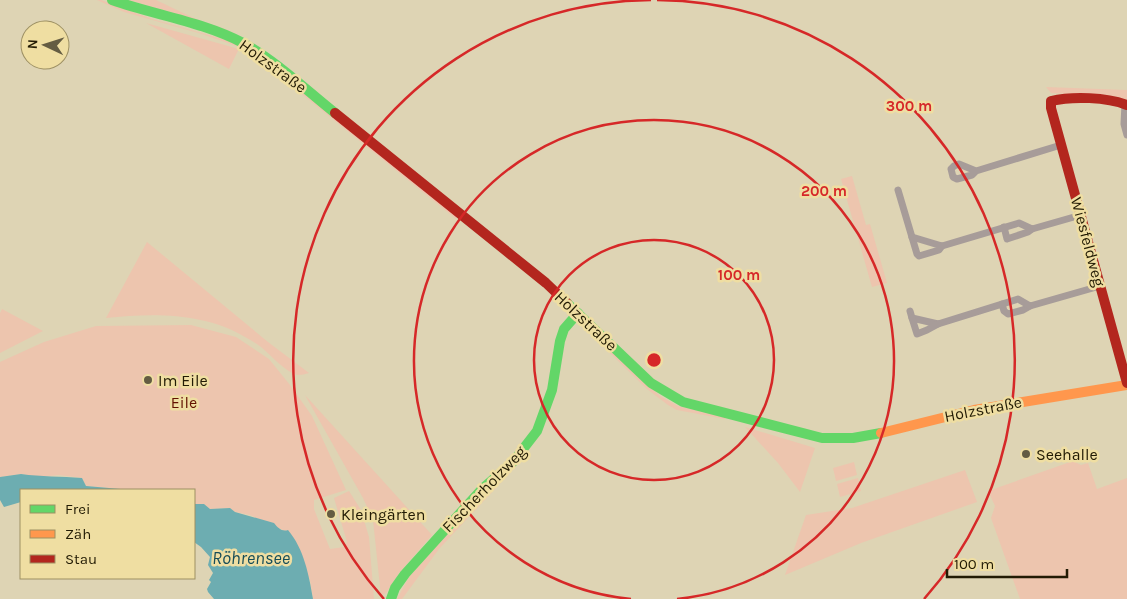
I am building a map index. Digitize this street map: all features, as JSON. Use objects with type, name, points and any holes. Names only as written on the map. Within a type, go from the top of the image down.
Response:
[{"type":"street","name":"Holzstraße","points":[[112,0],[152,14],[232,37],[259,52],[516,259],[578,313],[651,383],[666,395],[678,401],[822,438],[853,438],[970,410],[1127,384]]},
{"type":"street","name":"Wiesfeldweg","points":[[1126,105],[1117,101],[1064,98],[1051,101],[1051,114],[1081,215],[1127,384]]},
{"type":"street","points":[[1126,105],[1124,124],[1127,135]]},
{"type":"street","points":[[976,171],[1061,146]]},
{"type":"street","points":[[898,190],[919,256],[939,250],[942,246],[1019,223],[1032,229]]},
{"type":"street","points":[[1004,227],[1007,238],[1081,215]]},
{"type":"street","points":[[912,237],[942,246]]},
{"type":"street","points":[[1002,304],[1004,311],[1008,314],[1100,286]]},
{"type":"street","points":[[938,324],[911,314],[917,334],[938,324],[1018,299],[1030,306]]},
{"type":"street","name":"Fischerholzweg","points":[[391,599],[395,588],[405,574],[482,489],[513,462],[537,430],[552,390],[555,365],[564,329],[578,313]]},
{"type":"green space","points":[[97,0],[152,19],[230,41],[239,47],[202,34],[124,12]]},
{"type":"green space","points":[[129,0],[156,0],[198,20],[240,34]]},
{"type":"green space","points":[[146,23],[239,49],[229,69]]},
{"type":"green space","points":[[246,49],[256,55],[456,216],[456,219],[282,78],[245,51]]},
{"type":"green space","points":[[1046,87],[1127,90],[1127,103],[1113,97],[1051,93]]},
{"type":"green space","points":[[852,176],[866,225],[870,224],[887,283],[872,287],[841,179]]},
{"type":"green space","points":[[147,242],[268,342],[309,373],[293,374],[255,343],[229,329],[212,323],[177,316],[159,315],[106,318]]},
{"type":"green space","points":[[2,309],[43,331],[0,353],[0,313]]},
{"type":"green space","points":[[578,322],[583,323],[660,396],[678,406],[726,417],[725,419],[677,410],[668,405],[647,389]]},
{"type":"green space","name":"Eile","points":[[191,325],[236,337],[269,359],[312,416],[346,490],[314,500],[314,509],[330,549],[344,547],[347,542],[334,498],[349,491],[361,510],[369,537],[374,599],[313,599],[310,580],[285,531],[250,515],[235,512],[230,508],[210,509],[204,504],[195,504],[195,489],[120,489],[86,486],[82,478],[59,475],[39,477],[21,474],[0,477],[0,362],[44,342],[96,326]]},
{"type":"green space","points":[[305,395],[432,535],[399,573],[386,593],[381,596],[373,520],[363,498]]},
{"type":"green space","points":[[745,427],[815,448],[800,492],[778,463]]},
{"type":"green space","points":[[523,459],[439,549],[402,599],[397,599],[409,577],[455,525]]},
{"type":"green space","points":[[1073,461],[1081,465],[1088,463],[1097,489],[1127,478],[1127,599],[1020,599],[991,518],[995,506],[988,491]]},
{"type":"green space","points":[[854,462],[857,475],[836,481],[833,468]]},
{"type":"green space","points":[[965,470],[977,502],[861,543],[785,575],[806,515],[852,508]]},
{"type":"green space","points":[[858,478],[861,491],[840,497],[837,484]]},
{"type":"water","points":[[21,474],[82,478],[86,486],[120,489],[20,489],[20,502],[4,507],[0,500],[0,477]]},
{"type":"water","name":"Röhrensee","points":[[195,504],[204,504],[210,509],[230,508],[235,512],[274,523],[282,530],[288,530],[294,537],[308,572],[313,599],[214,599],[207,589],[213,573],[208,565],[210,557],[195,543]]},
{"type":"traffic: fast","points":[[112,0],[195,24],[243,43],[279,67],[335,113]]},
{"type":"traffic: fast","points":[[567,303],[651,383],[683,402],[822,438],[853,438],[881,433]]},
{"type":"traffic: fast","points":[[391,599],[395,588],[405,574],[482,489],[513,462],[537,431],[552,390],[560,341],[564,329],[578,313]]},
{"type":"traffic: slow","points":[[881,433],[974,410],[1127,385]]},
{"type":"traffic: jam","points":[[1127,105],[1110,100],[1089,98],[1069,98],[1051,101],[1051,108],[1127,383]]},
{"type":"traffic: jam","points":[[335,113],[546,283],[567,303]]},
{"type":"place","name":"Im Eile","points":[[148,380]]},
{"type":"place","name":"Seehalle","points":[[1026,454]]},
{"type":"place","name":"Kleingärten","points":[[331,514]]}]
